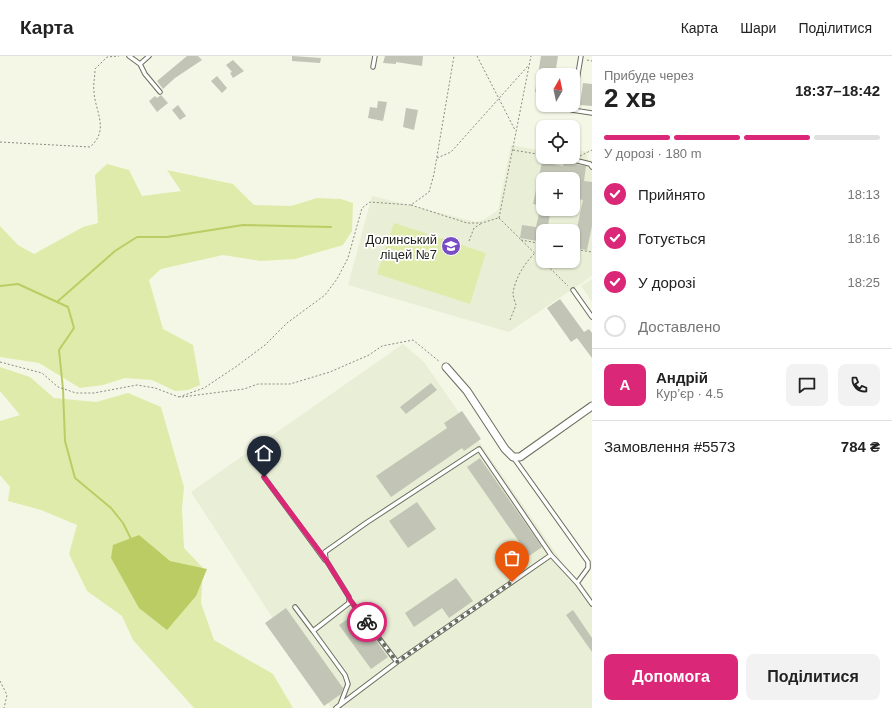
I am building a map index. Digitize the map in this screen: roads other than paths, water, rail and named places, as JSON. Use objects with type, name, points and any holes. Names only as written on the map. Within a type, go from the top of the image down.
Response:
[{"type":"street","points":[[446,367],[467,391],[501,443],[513,457],[520,457],[592,406]]},
{"type":"lane","points":[[129,56],[140,64],[145,74],[160,92]]},
{"type":"lane","points":[[140,64],[149,56]]},
{"type":"lane","points":[[373,67],[375,56]]},
{"type":"lane","points":[[581,56],[572,110],[592,113]]},
{"type":"lane","points":[[580,162],[590,164],[592,167]]},
{"type":"lane","points":[[573,290],[592,317]]},
{"type":"lane","points":[[326,560],[325,552],[479,449],[551,555],[577,583],[592,604]]},
{"type":"lane","points":[[513,457],[588,562],[588,568],[577,583]]},
{"type":"lane","points":[[264,477],[326,560],[350,600],[397,662]]},
{"type":"lane","points":[[336,708],[397,662],[551,555]]},
{"type":"lane","points":[[313,631],[349,603],[350,600]]},
{"type":"lane","points":[[295,607],[345,675],[348,684],[340,705]]},
{"type":"waterway","points":[[57,302],[115,251],[137,237],[167,237],[243,225],[331,227]]},
{"type":"waterway","points":[[0,286],[18,284],[68,307],[74,328],[59,350],[63,389],[65,441],[75,478],[111,508],[123,523],[131,539]]},
{"type":"place","name":"Долинський ліцей №7","points":[[451,246]]}]
